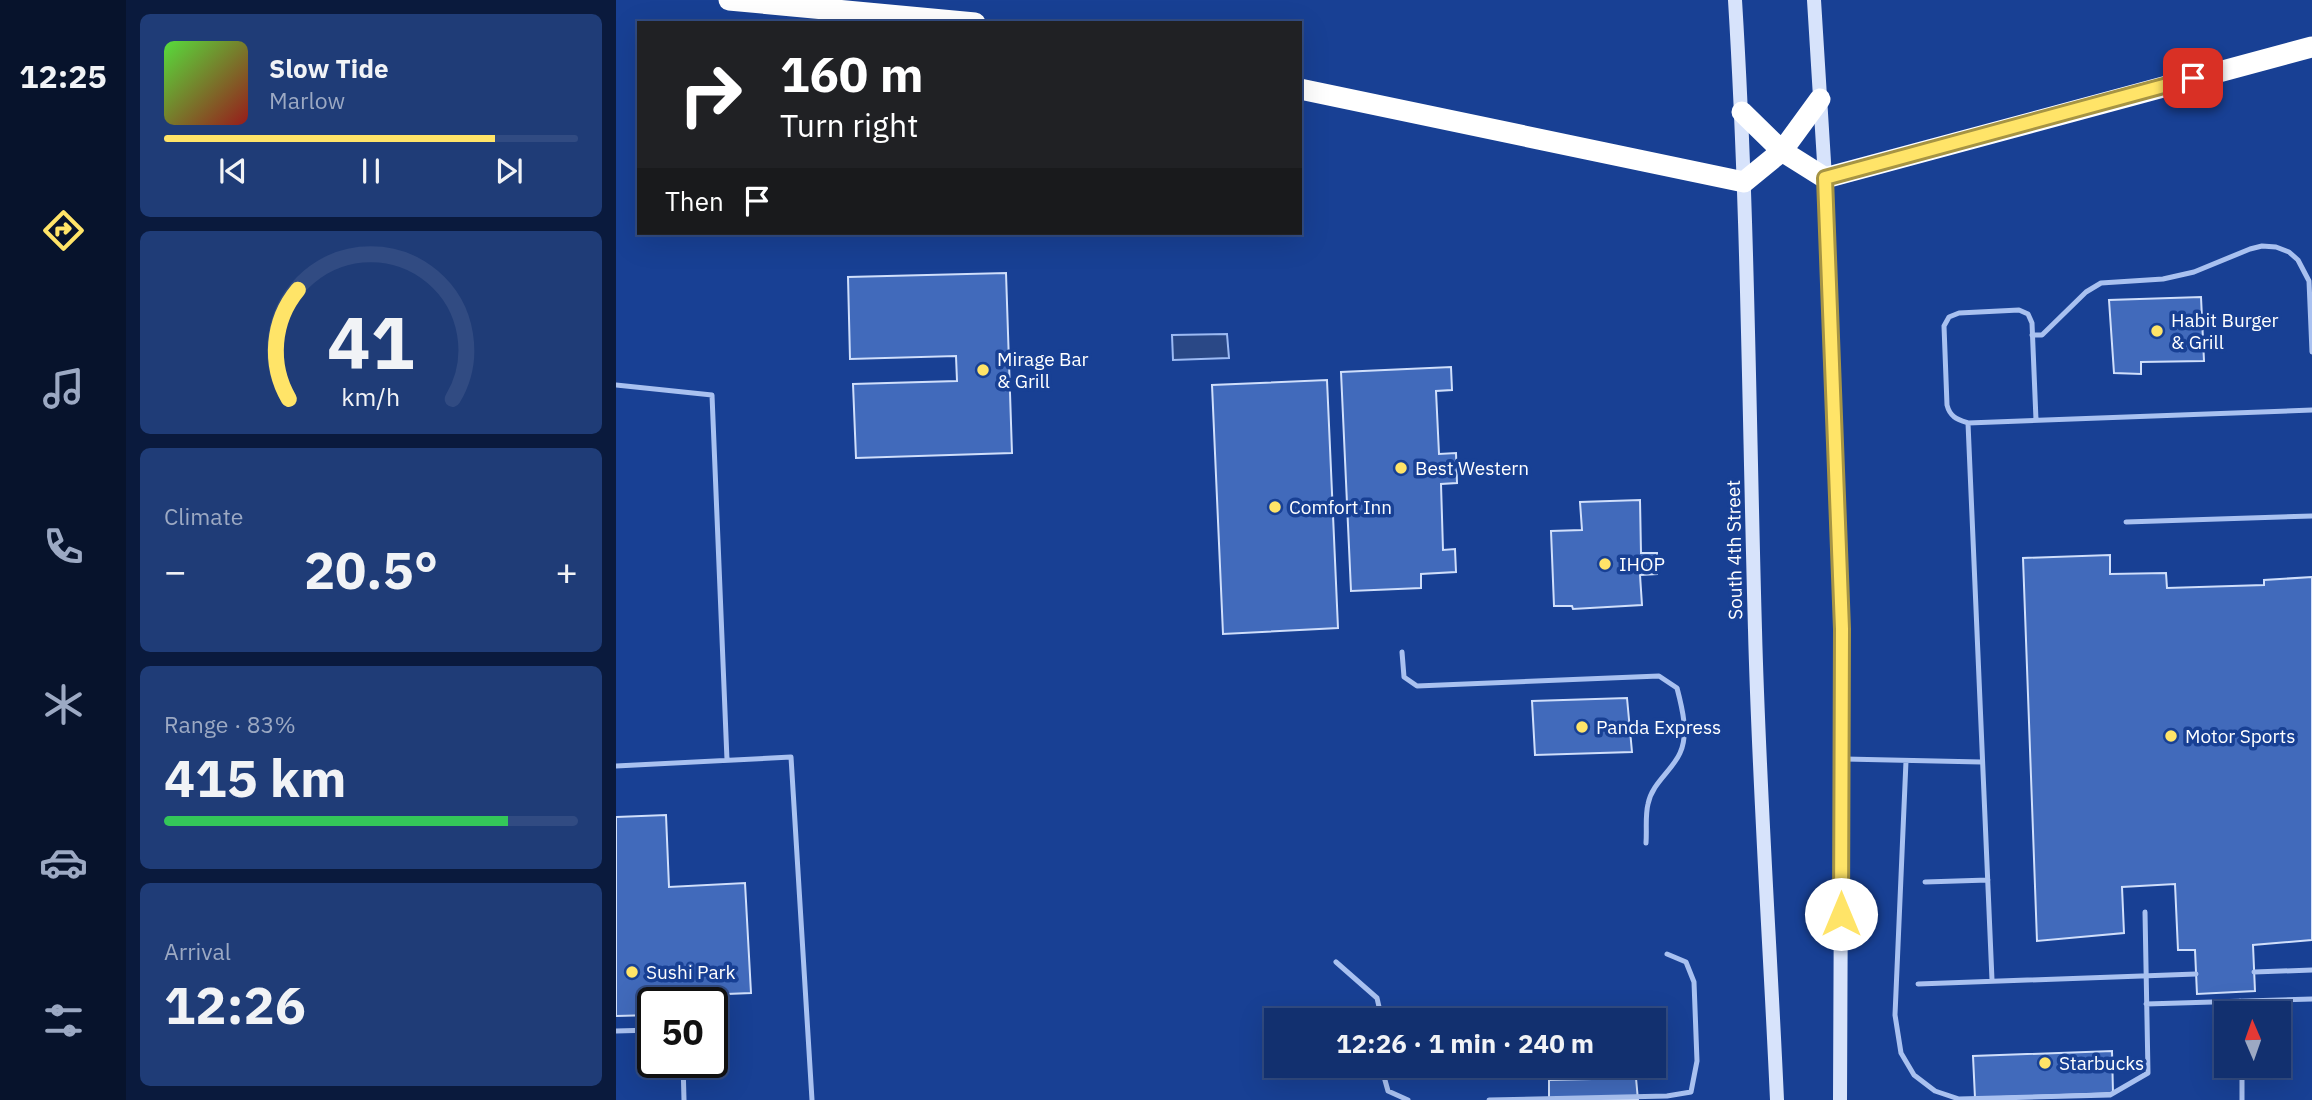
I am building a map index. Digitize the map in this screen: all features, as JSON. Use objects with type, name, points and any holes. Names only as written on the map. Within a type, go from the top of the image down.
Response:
[{"type":"highway","points":[[729,0],[954,21]]},
{"type":"highway","points":[[1742,112],[1782,151],[1825,178],[2312,47]]},
{"type":"highway","points":[[1302,89],[1744,181],[1782,151],[1820,99]]},
{"type":"main road","name":"South 4th Street","points":[[1735,0],[1742,112],[1755,634],[1777,1100]]},
{"type":"main road","points":[[1814,0],[1825,178],[1842,629],[1840,1100]]},
{"type":"lane","points":[[2032,335],[2042,335],[2087,292],[2101,283],[2163,279],[2194,272],[2262,246],[2276,247],[2289,253],[2298,260],[2309,281],[2312,352]]},
{"type":"lane","points":[[2036,420],[2032,323],[2028,314],[2019,310],[1959,313],[1949,317],[1944,326],[1947,405],[1949,413],[1968,423],[2312,410]]},
{"type":"lane","points":[[616,386],[712,395],[727,760]]},
{"type":"lane","points":[[1968,423],[1992,980]]},
{"type":"lane","points":[[2126,522],[2312,516]]},
{"type":"lane","points":[[1402,652],[1404,677],[1417,686],[1659,676],[1676,688],[1682,708],[1684,739],[1680,754],[1660,779],[1648,802],[1646,843]]},
{"type":"lane","points":[[616,766],[791,757],[812,1100]]},
{"type":"lane","points":[[1841,759],[1981,762]]},
{"type":"lane","points":[[1906,761],[1895,1014],[1901,1053],[1914,1075],[1935,1091],[1959,1099],[2110,1095],[2148,1073],[2145,912]]},
{"type":"lane","points":[[1925,882],[1988,880]]},
{"type":"lane","points":[[1489,1100],[1667,1096],[1691,1091],[1697,1061],[1694,982],[1686,962],[1667,954]]},
{"type":"lane","points":[[1336,962],[1377,998],[1379,1008]]},
{"type":"lane","points":[[2254,972],[2312,970]]},
{"type":"lane","points":[[1918,984],[2196,974]]},
{"type":"lane","points":[[2240,1001],[2312,999]]},
{"type":"lane","points":[[2146,1004],[2214,1002]]},
{"type":"lane","points":[[616,1031],[637,1030]]},
{"type":"lane","points":[[683,1078],[684,1100]]},
{"type":"lane","points":[[1384,1078],[1388,1091],[1408,1100]]},
{"type":"lane","points":[[2242,1078],[2242,1100]]},
{"type":"water","points":[[1227,334],[1229,358],[1173,360],[1172,335]]},
{"type":"building","name":"Mirage Bar & Grill","points":[[1006,273],[1012,453],[856,458],[853,384],[957,381],[956,356],[850,359],[848,277]]},
{"type":"building","name":"Habit Burger & Grill","points":[[2201,297],[2204,361],[2141,362],[2141,374],[2114,373],[2109,300]]},
{"type":"building","name":"Best Western","points":[[1451,367],[1452,390],[1436,391],[1439,454],[1456,453],[1457,483],[1441,484],[1443,550],[1455,549],[1456,572],[1421,574],[1421,588],[1351,591],[1341,372]]},
{"type":"building","name":"Comfort Inn","points":[[1327,380],[1338,628],[1223,634],[1212,385]]},
{"type":"building","name":"IHOP","points":[[1640,500],[1641,553],[1657,553],[1657,574],[1640,575],[1642,605],[1573,609],[1572,606],[1554,606],[1551,531],[1582,530],[1580,502]]},
{"type":"building","name":"Motor Sports","points":[[2110,555],[2110,574],[2166,573],[2167,588],[2264,585],[2264,580],[2312,577],[2312,940],[2253,945],[2255,991],[2197,994],[2195,950],[2178,950],[2175,884],[2122,887],[2124,933],[2037,941],[2023,558]]},
{"type":"building","name":"Panda Express","points":[[1627,698],[1632,752],[1535,755],[1532,701]]},
{"type":"building","points":[[666,815],[669,887],[745,883],[751,993],[728,994],[728,987],[637,987],[637,1015],[616,1016],[616,817]]},
{"type":"building","points":[[2112,1051],[2113,1093],[1975,1098],[1973,1056]]},
{"type":"building","points":[[1549,1078],[1608,1078],[1549,1080]]},
{"type":"building","points":[[1636,1078],[1638,1100],[1549,1100],[1549,1080]]},
{"type":"place","name":"Habit Burger & Grill","points":[[2157,331]]},
{"type":"place","name":"Mirage Bar & Grill","points":[[983,370]]},
{"type":"place","name":"Best Western","points":[[1401,468]]},
{"type":"place","name":"Comfort Inn","points":[[1275,507]]},
{"type":"place","name":"IHOP","points":[[1605,564]]},
{"type":"place","name":"Panda Express","points":[[1582,727]]},
{"type":"place","name":"Motor Sports","points":[[2171,736]]},
{"type":"place","name":"Sushi Park","points":[[632,972]]},
{"type":"place","name":"Starbucks","points":[[2045,1063]]},
{"type":"route","points":[[1841,914],[1842,629],[1825,178],[2193,78]]}]
